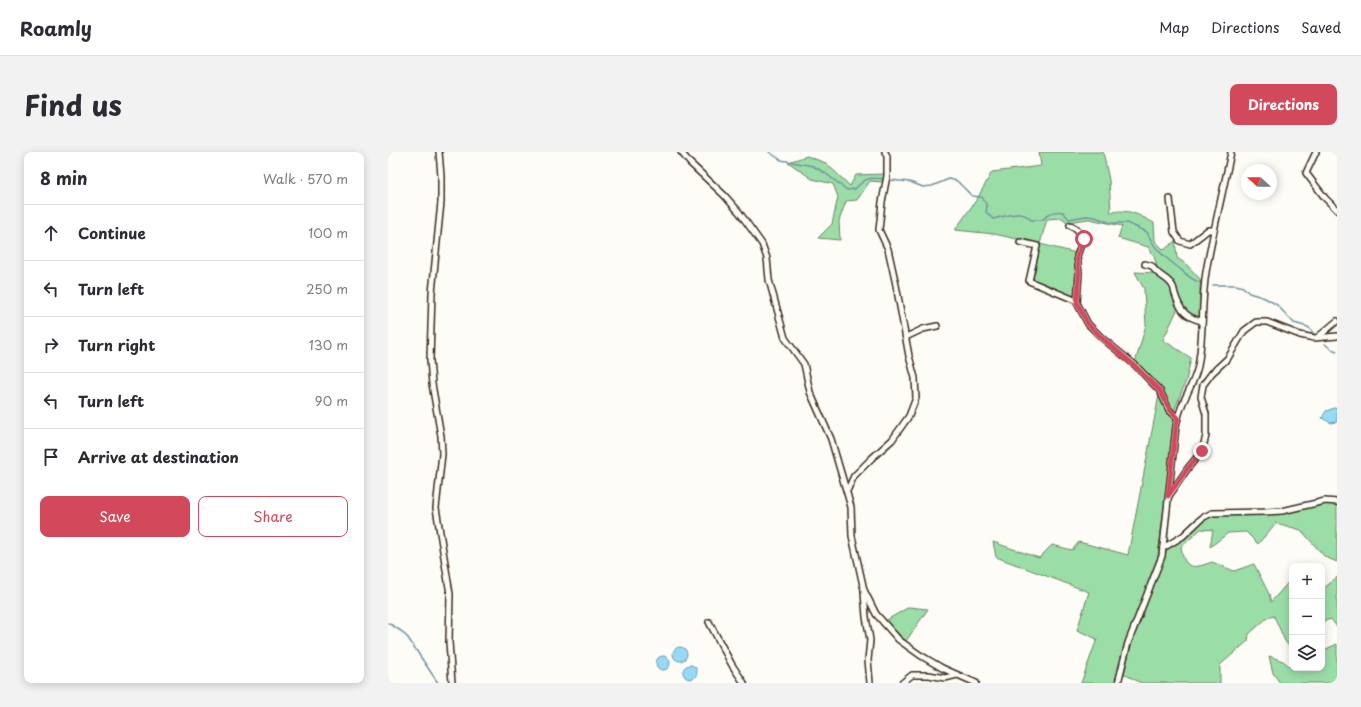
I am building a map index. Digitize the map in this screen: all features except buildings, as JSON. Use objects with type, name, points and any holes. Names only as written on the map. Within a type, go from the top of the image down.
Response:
[{"type":"street","points":[[439,152],[441,202],[432,293],[430,360],[432,384],[441,436],[442,454],[436,508],[450,594],[449,642],[452,683]]},
{"type":"street","points":[[681,152],[739,212],[762,244],[767,258],[769,280],[785,338],[804,364],[810,392],[831,439],[851,506],[852,536],[864,590],[866,617],[870,640],[868,660],[870,683]]},
{"type":"street","points":[[847,490],[854,476],[892,440],[909,416],[916,398],[915,378],[909,356],[888,249],[879,230],[887,176],[885,152]]},
{"type":"street","points":[[1316,152],[1306,173],[1325,198],[1337,210]]},
{"type":"street","points":[[1118,683],[1128,643],[1162,556],[1176,426],[1197,368],[1202,337],[1206,273],[1230,153]]},
{"type":"street","points":[[1170,199],[1174,232],[1180,241],[1190,244],[1208,230],[1214,230]]},
{"type":"street","points":[[1070,224],[1077,229],[1084,239],[1077,256],[1079,273],[1077,303],[1088,324],[1135,366],[1160,391],[1170,410],[1178,418]]},
{"type":"street","points":[[1020,242],[1037,246],[1028,281],[1077,301]]},
{"type":"street","points":[[1145,264],[1152,266],[1154,271],[1173,285],[1175,294],[1184,312],[1192,319],[1202,321]]},
{"type":"street","points":[[1318,337],[1337,321]]},
{"type":"street","points":[[1168,496],[1202,451],[1206,436],[1206,414],[1202,397],[1203,385],[1212,373],[1228,358],[1244,331],[1256,322],[1268,322],[1300,335],[1318,337],[1337,336]]},
{"type":"street","points":[[906,337],[923,329],[938,326]]},
{"type":"street","points":[[1163,548],[1183,536],[1202,518],[1212,513],[1282,511],[1325,501],[1337,502]]},
{"type":"street","points":[[864,590],[876,614],[899,640],[942,668],[976,683]]},
{"type":"street","points":[[709,622],[732,665],[744,683]]},
{"type":"street","points":[[902,683],[912,675],[929,675],[945,678],[957,675]]},
{"type":"green space","points":[[1039,152],[1103,152],[1109,180],[1111,213],[1122,211],[1133,213],[1154,223],[1155,241],[1164,250],[1175,241],[1177,258],[1186,264],[1201,280],[1200,318],[1192,317],[1185,311],[1177,293],[1159,273],[1154,256],[1148,247],[1118,238],[1122,226],[1089,219],[1067,222],[1062,218],[1047,219],[1040,244],[994,234],[955,230],[977,199],[992,172],[1041,166]]},
{"type":"green space","points":[[807,156],[826,163],[850,186],[856,175],[884,174],[883,182],[870,181],[857,200],[846,201],[839,221],[840,240],[818,238],[832,224],[838,197],[833,184],[812,179],[788,162]]},
{"type":"green space","points":[[1040,244],[1076,253],[1078,272],[1076,299],[1030,280]]},
{"type":"green space","points":[[1135,272],[1155,273],[1171,285],[1179,306],[1163,340],[1191,358],[1186,381],[1174,411],[1170,408],[1161,389],[1135,363],[1146,325],[1144,289]]},
{"type":"green space","points":[[1159,395],[1168,411],[1175,419],[1158,556],[1125,645],[1116,683],[1081,683],[1097,639],[1077,630],[1089,592],[996,557],[993,542],[1039,558],[1052,545],[1072,550],[1079,542],[1128,555]]},
{"type":"green space","points":[[1324,503],[1337,504],[1337,562],[1325,557],[1301,530],[1276,523],[1258,544],[1246,532],[1228,533],[1210,547],[1213,530],[1201,529],[1181,547],[1182,555],[1184,560],[1190,566],[1200,566],[1212,562],[1234,571],[1254,564],[1269,594],[1271,602],[1289,581],[1289,646],[1285,641],[1274,616],[1267,618],[1249,634],[1248,641],[1220,665],[1220,683],[1141,683],[1124,674],[1130,649],[1167,546],[1202,520],[1212,515],[1258,514]]},
{"type":"green space","points":[[1337,577],[1337,627],[1331,619],[1325,621],[1325,587]]},
{"type":"green space","points":[[909,607],[928,609],[906,641],[885,621]]},
{"type":"green space","points":[[1337,644],[1337,683],[1280,683],[1273,673],[1269,656],[1283,661],[1289,666],[1289,671],[1325,671],[1325,650]]},
{"type":"water","points":[[1337,407],[1337,422],[1331,423],[1322,418],[1326,411]]},
{"type":"water","points":[[680,647],[685,649],[687,654],[685,659],[680,661],[675,659],[673,654],[675,649]]},
{"type":"water","points":[[663,656],[668,658],[670,663],[668,668],[663,670],[658,668],[656,663],[658,658]]},
{"type":"water","points":[[690,665],[695,667],[697,672],[695,677],[690,679],[685,677],[683,672],[685,667]]},
{"type":"waterway","points":[[769,152],[781,160],[813,166],[825,173],[847,190],[855,189],[868,179],[884,179]]},
{"type":"waterway","points":[[890,180],[910,182],[923,187],[932,186],[949,179],[957,181],[972,196],[982,197],[987,206],[986,212],[993,219],[1013,214],[1023,214],[1028,216],[1031,220],[1042,220],[1051,213],[1063,212],[1069,219],[1086,216],[1095,217],[1111,223],[1127,223],[1147,232],[1153,244],[1161,253],[1190,277],[1201,283]]},
{"type":"waterway","points":[[1213,285],[1236,285],[1243,287],[1249,293],[1265,298],[1277,305],[1294,323],[1308,327],[1315,335]]},
{"type":"waterway","points":[[1325,344],[1331,349],[1337,351]]},
{"type":"waterway","points":[[388,623],[401,631],[408,638],[438,683]]},
{"type":"route","points":[[1084,239],[1077,256],[1079,273],[1077,303],[1088,324],[1135,366],[1160,391],[1170,410],[1178,418],[1168,496],[1202,451]]}]
